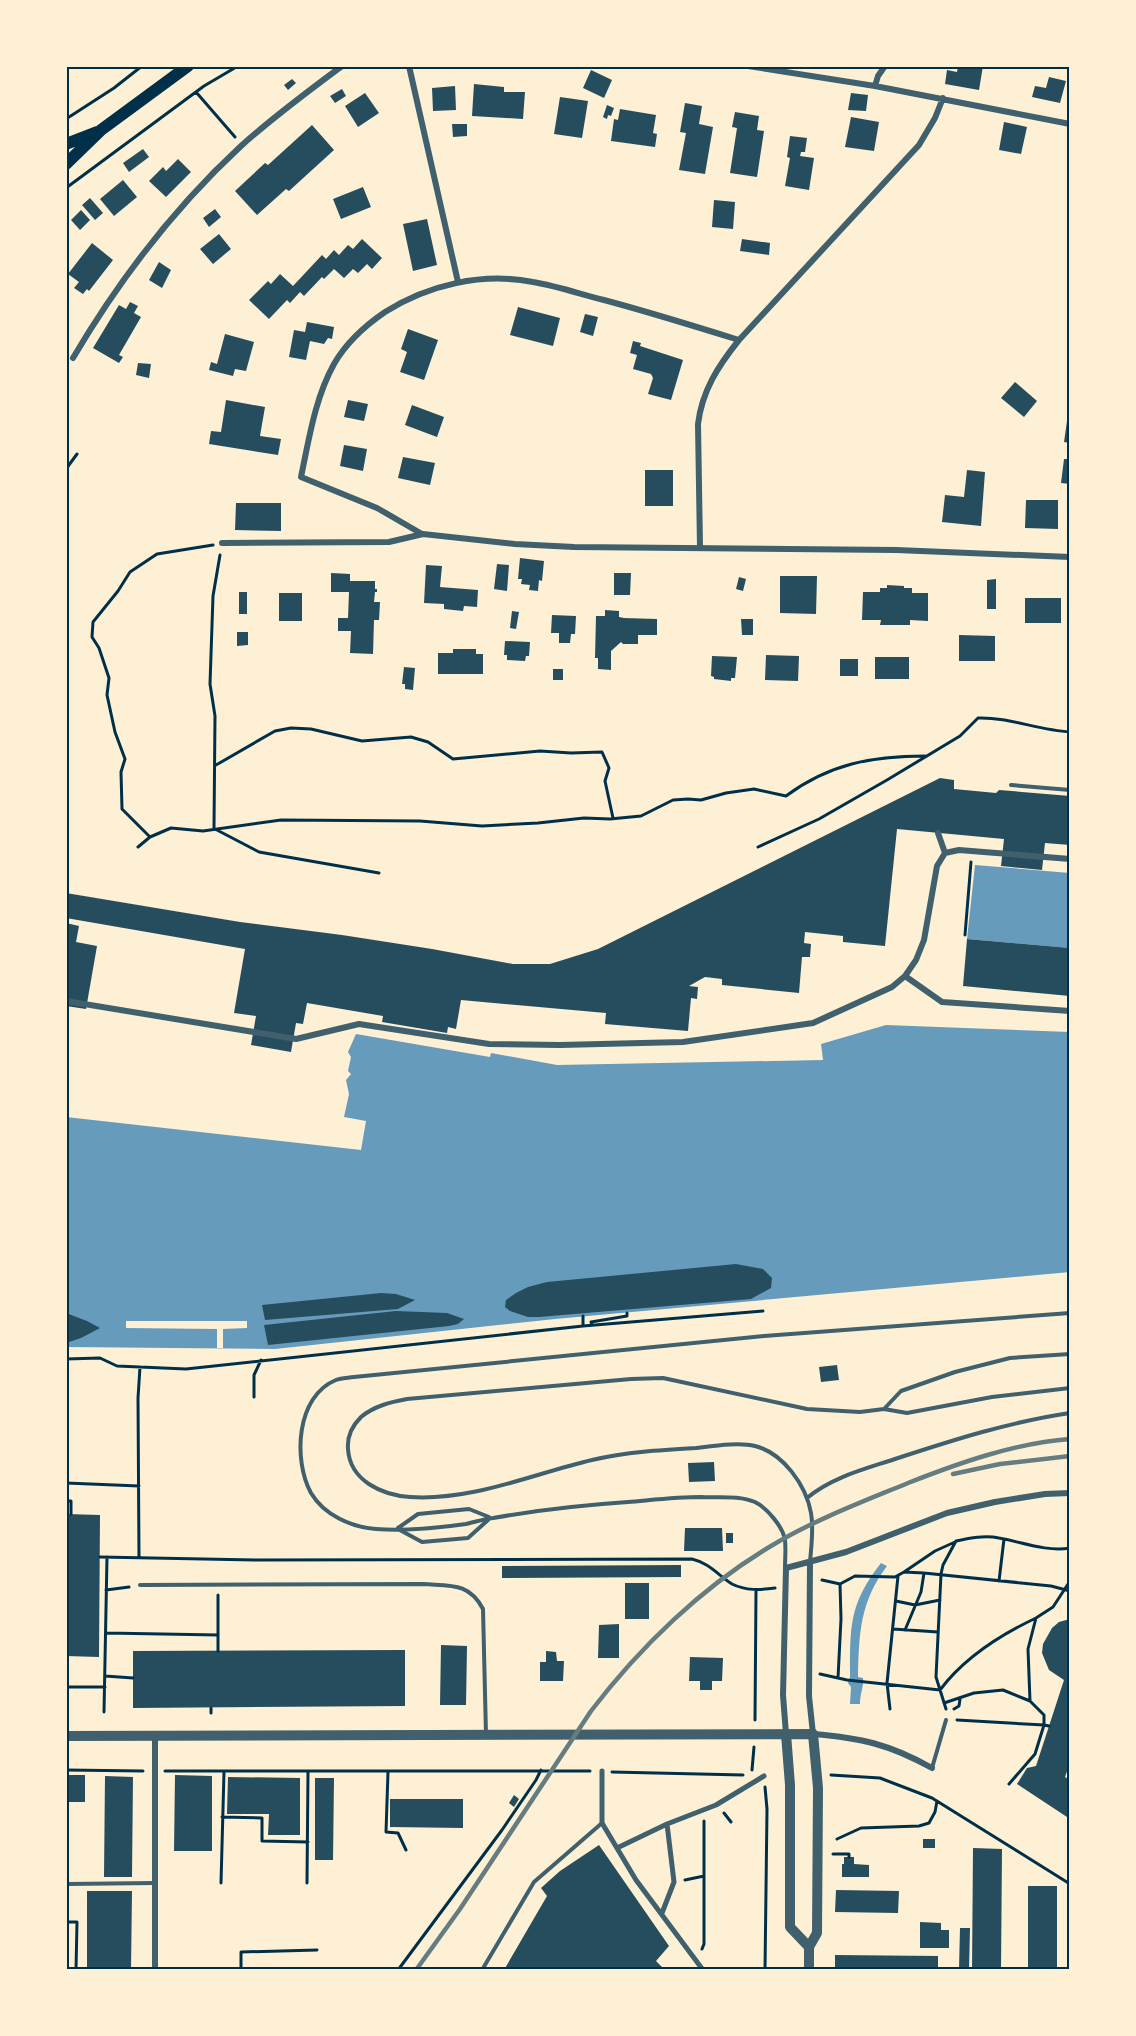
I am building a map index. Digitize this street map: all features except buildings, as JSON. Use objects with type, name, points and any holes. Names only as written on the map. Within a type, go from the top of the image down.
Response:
[{"type":"main road","points":[[66,164],[101,130],[188,66]]},
{"type":"main road","points":[[66,144],[101,130]]},
{"type":"street","points":[[73,358],[108,300],[131,268],[183,205],[242,145],[342,66]]},
{"type":"street","points":[[409,66],[458,282]]},
{"type":"street","points":[[748,66],[943,98],[1070,124]]},
{"type":"street","points":[[875,86],[885,66]]},
{"type":"street","points":[[700,547],[697,439],[700,409],[713,375],[739,340],[919,145],[935,118],[943,98]]},
{"type":"street","points":[[423,534],[377,508],[302,477],[321,392],[335,363],[367,326],[398,304],[424,292],[458,282],[531,281],[619,304],[739,340]]},
{"type":"street","points":[[222,543],[389,542],[423,534],[527,544],[896,550],[1070,557]]},
{"type":"street","points":[[938,833],[945,853]]},
{"type":"street","points":[[66,1001],[296,1039],[359,1024],[489,1044],[683,1042],[813,1023],[892,987],[905,976],[916,960],[924,940],[937,866],[945,853],[959,850],[1070,859]]},
{"type":"street","points":[[905,976],[942,1002],[1070,1011]]},
{"type":"street","points":[[809,1947],[790,1927],[790,1785],[783,1695],[786,1568],[846,1552],[947,1514],[995,1502],[1045,1494],[1070,1493]]},
{"type":"street","points":[[809,1970],[809,1947],[817,1933],[818,1788],[809,1696],[810,1563]]},
{"type":"street","points":[[66,1736],[813,1734],[883,1745],[932,1768]]},
{"type":"street","points":[[155,1736],[155,1970]]},
{"type":"street","points":[[602,1771],[602,1823],[636,1880],[703,1970]]},
{"type":"street","points":[[617,1848],[667,1824],[716,1806],[764,1776]]},
{"type":"street","points":[[662,1912],[674,1882],[667,1824]]},
{"type":"lane","points":[[1011,785],[1070,790]]},
{"type":"lane","points":[[786,1568],[785,1538],[775,1521],[754,1502],[739,1498],[684,1497],[574,1506],[490,1518],[467,1524],[376,1529],[357,1526],[342,1520],[320,1504],[304,1477],[300,1436],[305,1415],[315,1398],[325,1387],[336,1380],[376,1374],[764,1336],[1070,1314]]},
{"type":"lane","points":[[884,1409],[901,1391],[955,1372],[1010,1359],[1070,1353]]},
{"type":"lane","points":[[810,1563],[812,1524],[807,1498],[787,1467],[772,1454],[754,1446],[729,1445],[627,1452],[470,1492],[437,1497],[391,1494],[374,1487],[358,1475],[348,1456],[348,1435],[361,1417],[372,1410],[407,1399],[631,1379],[663,1378],[807,1409],[860,1412],[884,1409],[907,1413],[992,1397],[1070,1388]]},
{"type":"lane","points":[[807,1498],[830,1482],[933,1447],[1029,1419],[1070,1413]]},
{"type":"lane","points":[[398,1528],[418,1514],[469,1509],[490,1518]]},
{"type":"lane","points":[[398,1528],[422,1542],[468,1538],[490,1518]]},
{"type":"lane","points":[[140,1585],[423,1584],[458,1586],[469,1591],[478,1599],[483,1609],[486,1736]]},
{"type":"lane","points":[[932,1768],[946,1720]]},
{"type":"lane","points":[[482,1970],[534,1882],[602,1823]]},
{"type":"lane","points":[[66,1884],[155,1883]]},
{"type":"path","points":[[66,119],[114,88],[142,66]]},
{"type":"path","points":[[66,188],[196,92],[238,66]]},
{"type":"path","points":[[196,92],[242,145]]},
{"type":"path","points":[[66,469],[77,454]]},
{"type":"path","points":[[150,837],[122,809],[121,772],[125,759],[115,732],[107,695],[109,678],[99,648],[92,637],[93,622],[130,572],[157,554],[222,543],[213,596],[210,684],[215,717],[214,828]]},
{"type":"path","points":[[758,847],[819,819],[887,780],[960,736],[978,718],[994,717],[1038,728],[1070,732]]},
{"type":"path","points":[[216,765],[275,732],[291,728],[311,729],[362,741],[411,737],[428,742],[453,759],[540,751],[602,752],[609,768],[605,781],[613,819]]},
{"type":"path","points":[[138,847],[150,837],[171,828],[203,831],[281,820],[420,821],[482,826],[641,816],[673,800],[701,800],[754,789],[786,796],[805,782],[828,771],[859,761],[891,756],[925,756]]},
{"type":"path","points":[[214,828],[259,852],[379,873]]},
{"type":"path","points":[[965,935],[971,861]]},
{"type":"path","points":[[66,1359],[100,1358],[117,1366],[186,1369],[592,1325],[763,1311]]},
{"type":"path","points":[[592,1325],[591,1323],[627,1316],[627,1313]]},
{"type":"path","points":[[583,1316],[583,1326]]},
{"type":"path","points":[[254,1397],[254,1375],[261,1360]]},
{"type":"path","points":[[140,1367],[138,1398],[140,1557]]},
{"type":"path","points":[[66,1483],[139,1485]]},
{"type":"path","points":[[66,1501],[71,1501],[71,1514]]},
{"type":"path","points":[[825,1581],[840,1584],[855,1576],[898,1576],[935,1551],[956,1541],[972,1537],[1070,1548]]},
{"type":"path","points":[[999,1581],[1004,1539]]},
{"type":"path","points":[[946,1709],[936,1677],[941,1574],[943,1565],[956,1541]]},
{"type":"path","points":[[100,1557],[255,1560],[692,1559],[702,1562],[732,1584],[756,1590],[775,1588]]},
{"type":"path","points":[[104,1712],[107,1557]]},
{"type":"path","points":[[904,1572],[1051,1586],[1068,1590]]},
{"type":"path","points":[[905,1630],[915,1611],[924,1573]]},
{"type":"path","points":[[890,1709],[887,1683],[898,1576]]},
{"type":"path","points":[[940,1690],[955,1671],[974,1655],[1013,1628],[1036,1618],[1053,1607],[1068,1590],[1070,1581]]},
{"type":"path","points":[[838,1678],[840,1584]]},
{"type":"path","points":[[106,1590],[140,1585]]},
{"type":"path","points":[[218,1585],[218,1651]]},
{"type":"path","points":[[755,1711],[756,1590]]},
{"type":"path","points":[[896,1601],[915,1605],[940,1600]]},
{"type":"path","points":[[1030,1701],[1028,1649],[1036,1618]]},
{"type":"path","points":[[893,1629],[938,1632]]},
{"type":"path","points":[[106,1634],[218,1635]]},
{"type":"path","points":[[820,1674],[847,1680],[940,1690]]},
{"type":"path","points":[[105,1676],[133,1678]]},
{"type":"path","points":[[66,1687],[105,1687]]},
{"type":"path","points":[[944,1703],[974,1693],[1003,1690],[1030,1701],[1044,1715],[1044,1725],[1035,1754],[1009,1784]]},
{"type":"path","points":[[954,1709],[959,1706],[960,1699]]},
{"type":"path","points":[[210,1713],[211,1708]]},
{"type":"path","points":[[946,1720],[1049,1726]]},
{"type":"path","points":[[162,1771],[541,1770],[751,1775],[755,1735]]},
{"type":"path","points":[[66,1770],[146,1771]]},
{"type":"path","points":[[399,1970],[502,1830],[541,1770]]},
{"type":"path","points":[[221,1883],[224,1772]]},
{"type":"path","points":[[307,1883],[308,1772]]},
{"type":"path","points":[[388,1772],[386,1832],[399,1833],[406,1850]]},
{"type":"path","points":[[843,1774],[880,1778],[937,1801],[1070,1884]]},
{"type":"path","points":[[764,1776],[767,1809],[765,1970]]},
{"type":"path","points":[[837,1839],[861,1828],[919,1826],[929,1822],[935,1812],[937,1801]]},
{"type":"path","points":[[697,1962],[704,1944],[704,1810]]},
{"type":"path","points":[[222,1817],[262,1818],[262,1841],[308,1842]]},
{"type":"path","points":[[833,1854],[849,1854],[849,1857]]},
{"type":"path","points":[[674,1882],[704,1876]]},
{"type":"path","points":[[66,1922],[77,1922],[76,1970]]},
{"type":"path","points":[[242,1970],[241,1952],[317,1950]]},
{"type":"water","points":[[975,865],[1070,873],[1070,948],[967,939]]},
{"type":"water","points":[[886,1025],[1070,1032],[1070,1272],[555,1319],[275,1349],[66,1347],[66,1117],[361,1150],[366,1121],[344,1117],[349,1094],[346,1080],[351,1074],[348,1071],[351,1057],[348,1052],[356,1034],[490,1057],[491,1053],[557,1065],[823,1060],[821,1044]]},
{"type":"water","points":[[881,1563],[887,1566],[871,1592],[860,1632],[858,1677],[863,1678],[863,1681],[860,1704],[850,1704],[851,1687],[848,1683],[851,1629],[857,1604],[870,1578]]},
{"type":"pier","points":[[126,1321],[247,1321],[247,1328],[223,1329],[223,1348],[217,1348],[217,1329],[126,1328]]},
{"type":"railway","points":[[416,1970],[460,1909],[591,1711],[651,1641],[697,1599],[745,1562],[804,1528],[838,1512],[967,1461],[1008,1449],[1070,1439]]},
{"type":"railway","points":[[953,1474],[1000,1464],[1070,1456]]}]
